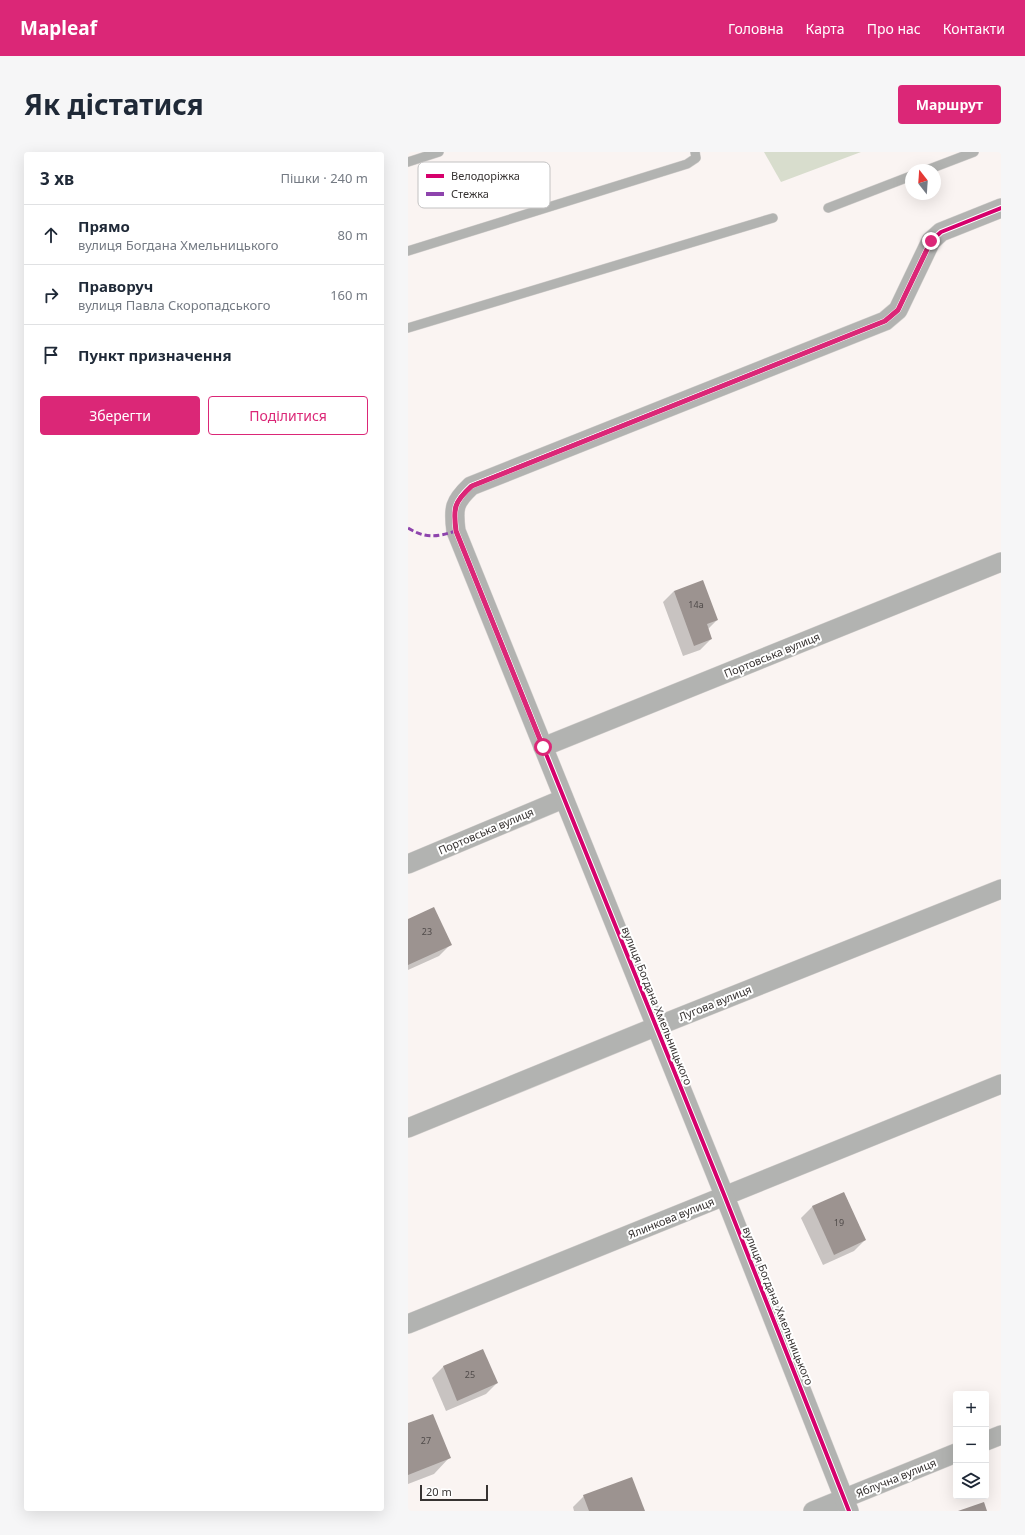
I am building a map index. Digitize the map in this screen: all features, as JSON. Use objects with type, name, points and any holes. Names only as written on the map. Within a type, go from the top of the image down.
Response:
[{"type":"street","name":"вулиця Богдана Хмельницького","points":[[847,1505],[456,531],[454,518],[455,506],[462,495],[472,486],[885,321],[898,310],[931,241],[941,232],[1001,208]]},
{"type":"street","name":"Портовська вулиця","points":[[543,747],[1001,562]]},
{"type":"street","name":"Портовська вулиця","points":[[408,864],[563,799]]},
{"type":"street","name":"Лугова вулиця","points":[[408,1128],[655,1027],[1001,889]]},
{"type":"street","name":"Ялинкова вулиця","points":[[408,1324],[1001,1084]]},
{"type":"street","points":[[989,1440],[1001,1435]]},
{"type":"street","name":"Яблучна вулиця","points":[[813,1511],[847,1505],[953,1454]]},
{"type":"lane","points":[[408,162],[439,152]]},
{"type":"lane","points":[[550,207],[687,164],[696,158],[695,152]]},
{"type":"lane","points":[[941,165],[974,152]]},
{"type":"lane","points":[[828,208],[905,178]]},
{"type":"lane","points":[[408,251],[546,208]]},
{"type":"lane","points":[[408,328],[773,218]]},
{"type":"green space","points":[[764,152],[861,152],[781,182]]},
{"type":"building","points":[[703,580],[718,620],[707,624],[712,639],[694,646],[674,591]]},
{"type":"building","points":[[434,907],[452,945],[408,965],[408,919]]},
{"type":"building","points":[[844,1192],[866,1240],[834,1255],[812,1206]]},
{"type":"building","points":[[483,1349],[498,1383],[457,1401],[443,1366]]},
{"type":"building","points":[[433,1414],[451,1458],[408,1475],[408,1423]]},
{"type":"building","points":[[632,1477],[645,1511],[589,1511],[583,1495]]},
{"type":"building","points":[[984,1502],[987,1511],[958,1511]]},
{"type":"marked path","points":[[408,528],[414,532],[432,536],[443,535],[456,531]]},
{"type":"cycle path","points":[[849,1511],[725,1197],[456,531],[455,511],[458,501],[471,486],[885,321],[898,310],[931,241],[941,232],[1001,208]]},
{"type":"route","points":[[543,747],[456,531],[454,518],[455,506],[462,495],[472,486],[885,321],[898,310],[931,241]]}]
